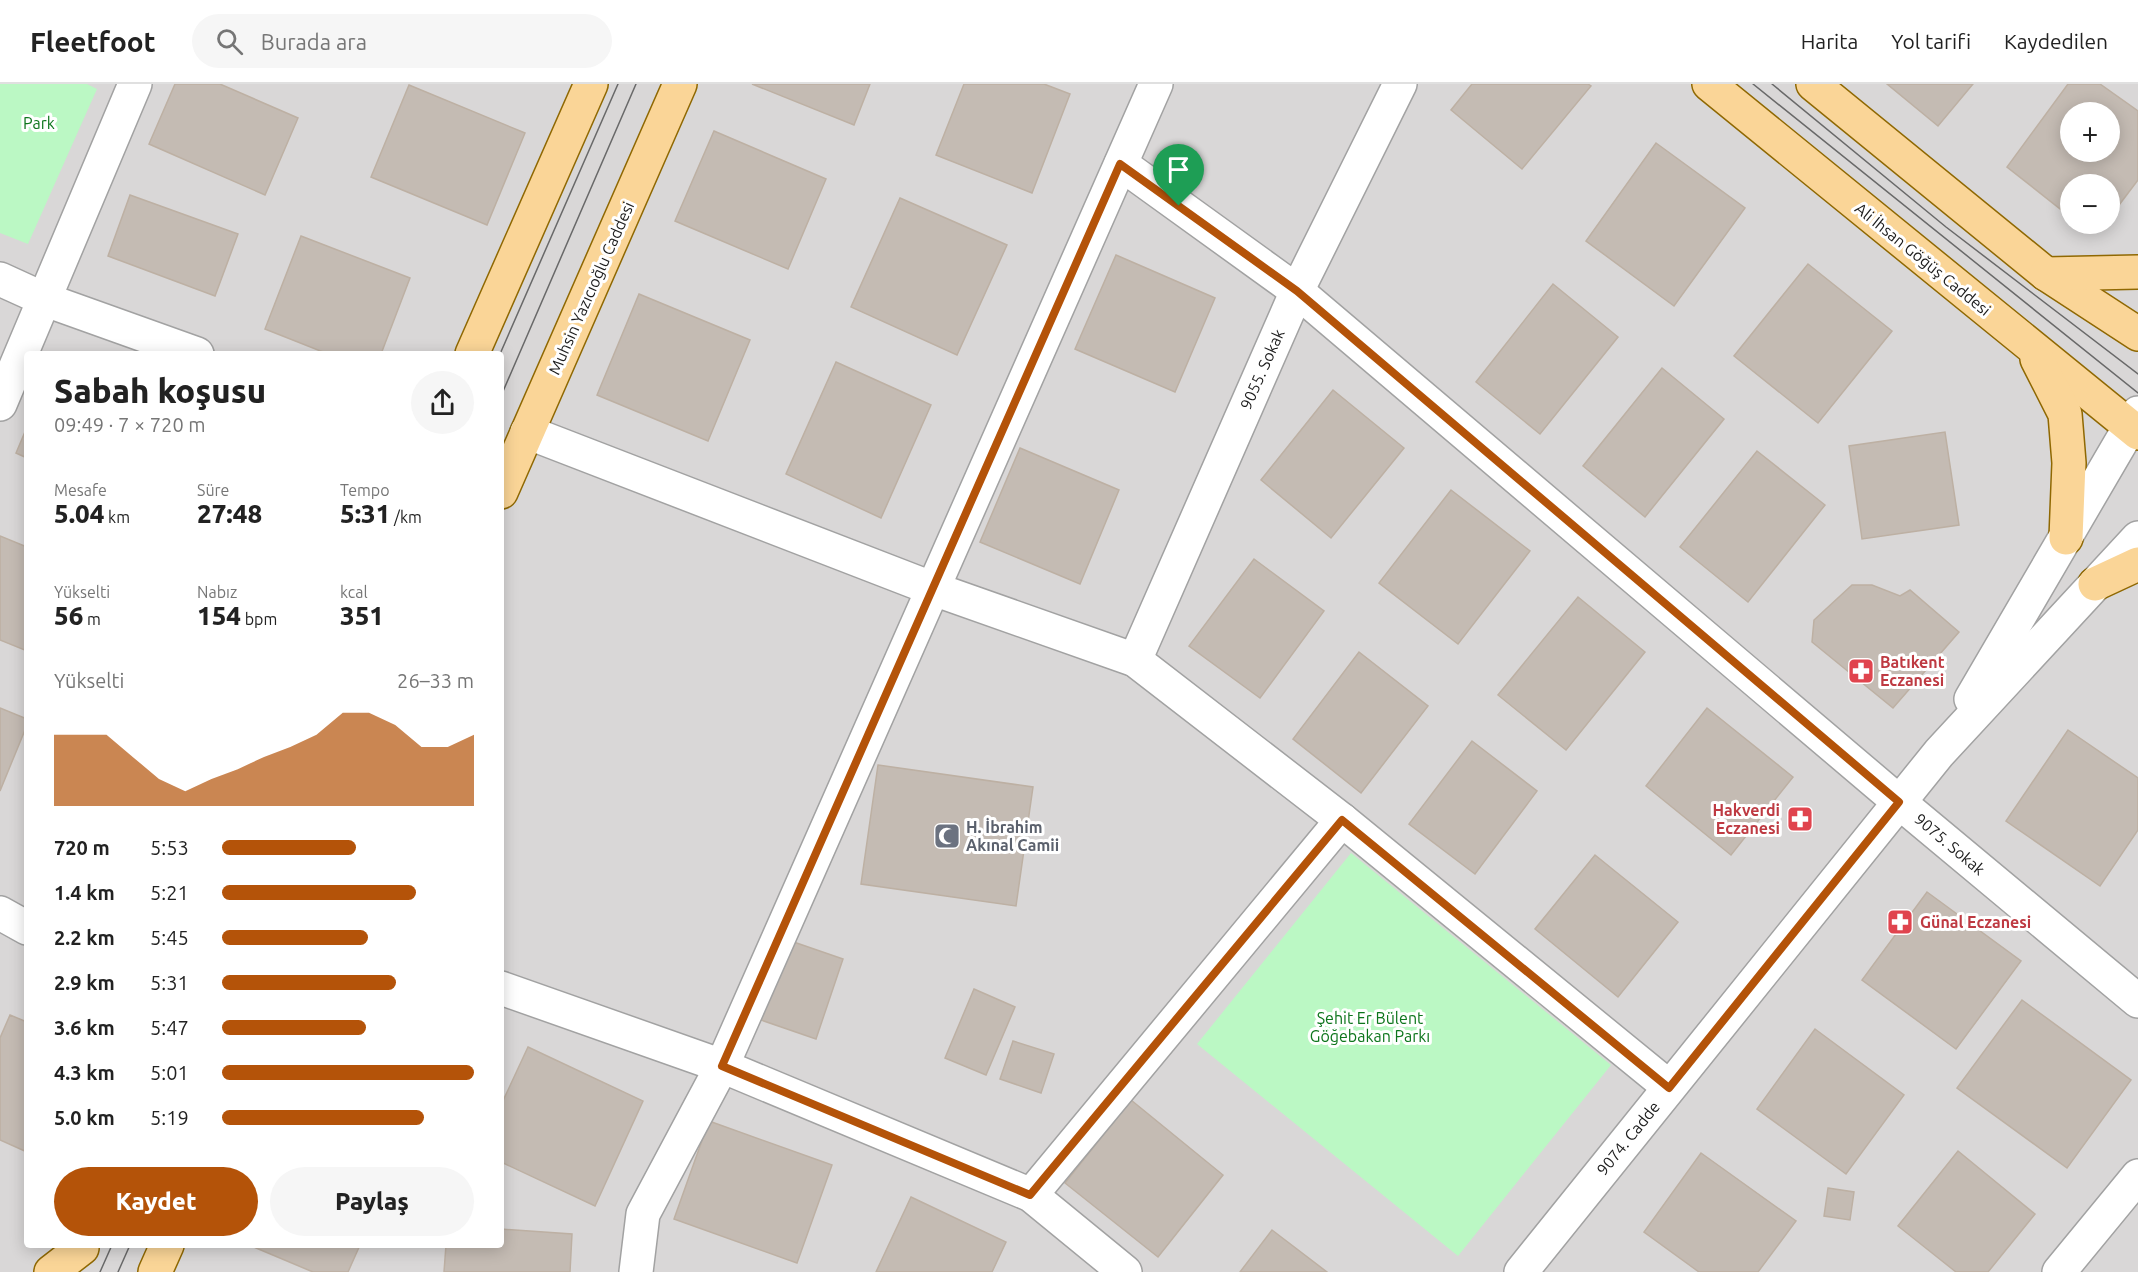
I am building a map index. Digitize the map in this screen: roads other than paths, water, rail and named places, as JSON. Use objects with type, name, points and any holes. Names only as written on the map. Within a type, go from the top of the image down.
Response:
[{"type":"main road","points":[[473,351],[591,84]]},
{"type":"main road","name":"Muhsin Yazıcıoğlu Caddesi","points":[[504,485],[680,84]]},
{"type":"main road","name":"Ali İhsan Göğüş Caddesi","points":[[1710,84],[2029,345],[2136,424]]},
{"type":"main road","points":[[1813,84],[2046,274],[2138,334]]},
{"type":"main road","points":[[2046,274],[2138,272]]},
{"type":"main road","points":[[2029,345],[2051,382],[2065,414],[2069,463],[2066,538]]},
{"type":"main road","points":[[2095,584],[2138,564]]},
{"type":"main road","points":[[155,1272],[166,1248]]},
{"type":"main road","points":[[51,1272],[79,1255]]},
{"type":"street","points":[[0,404],[46,300],[135,84]]},
{"type":"street","points":[[636,1272],[644,1214],[722,1066],[931,588],[1156,84]]},
{"type":"street","name":"9055. Sokak","points":[[1135,660],[1297,291],[1400,84]]},
{"type":"street","name":"9075. Sokak","points":[[1120,164],[1297,291],[1899,802],[2138,1001]]},
{"type":"street","points":[[0,279],[46,300],[189,351]]},
{"type":"street","points":[[1939,753],[2136,424]]},
{"type":"street","points":[[527,432],[931,588],[1135,660],[1342,820],[1669,1088]]},
{"type":"street","points":[[1939,753],[2138,538]]},
{"type":"street","name":"9074. Cadde","points":[[1521,1272],[1939,753]]},
{"type":"street","points":[[1030,1195],[1342,820]]},
{"type":"street","points":[[0,913],[24,926]]},
{"type":"street","points":[[504,989],[722,1066],[1030,1195],[1125,1272]]},
{"type":"street","points":[[2059,1272],[2138,1176]]},
{"type":"tram line","points":[[501,351],[618,84]]},
{"type":"tram line","points":[[504,389],[636,84]]},
{"type":"tram line","points":[[1753,84],[2138,393]]},
{"type":"tram line","points":[[1772,84],[1946,227],[2138,374]]},
{"type":"tram line","points":[[100,1272],[111,1248]]},
{"type":"tram line","points":[[118,1272],[129,1248]]},
{"type":"place","name":"Batıkent Eczanesi","points":[[1861,671]]},
{"type":"place","name":"Hakverdi Eczanesi","points":[[1800,819]]},
{"type":"place","name":"H. İbrahim Akınal Camii","points":[[947,836]]},
{"type":"place","name":"Günal Eczanesi","points":[[1900,922]]},
{"type":"park label","name":"Park","points":[[39,123]]},
{"type":"park label","name":"Şehit Er Bülent Göğebakan Parkı","points":[[1370,1027]]}]
